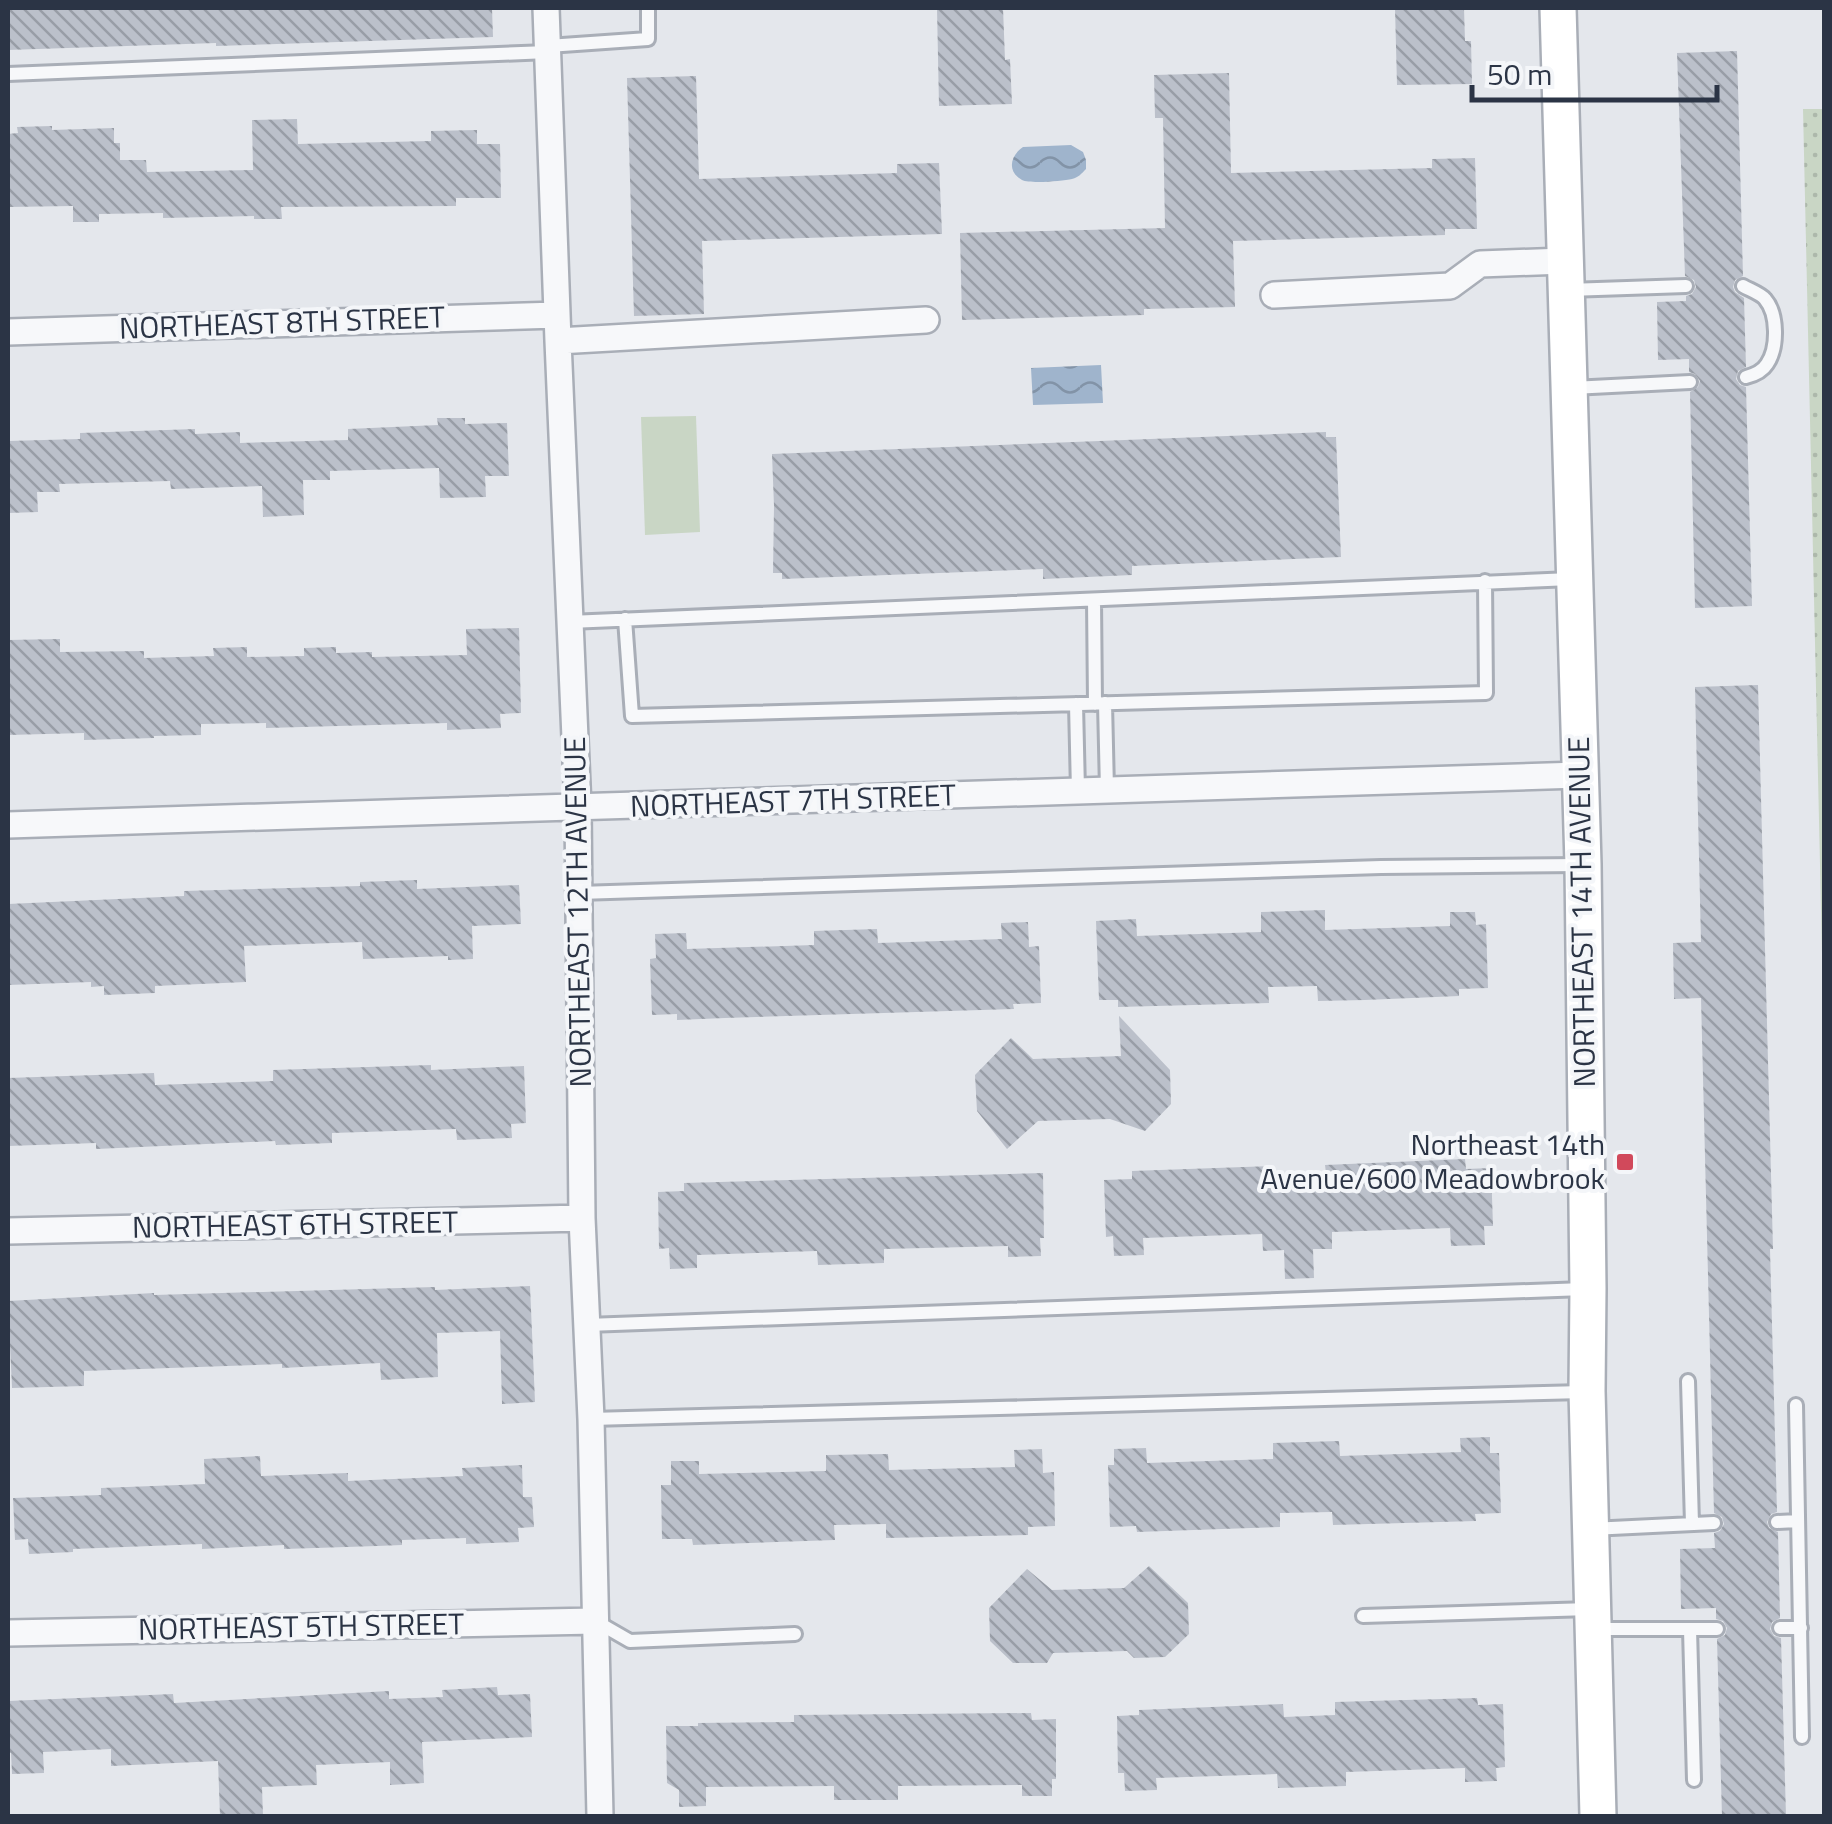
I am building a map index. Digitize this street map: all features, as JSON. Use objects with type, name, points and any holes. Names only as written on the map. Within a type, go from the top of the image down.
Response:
[{"type":"street","name":"NORTHEAST 12TH AVENUE","points":[[546,8],[578,808],[582,1218],[600,1816]]},
{"type":"street","name":"NORTHEAST 14TH AVENUE","points":[[1558,8],[1583,864],[1587,1392],[1598,1816]]},
{"type":"street","points":[[1274,296],[1450,286],[1480,264],[1565,276]]},
{"type":"street","name":"NORTHEAST 8TH STREET","points":[[8,332],[557,328],[926,320]]},
{"type":"street","name":"NORTHEAST 7TH STREET","points":[[8,826],[1579,775]]},
{"type":"street","name":"NORTHEAST 6TH STREET","points":[[8,1232],[582,1218]]},
{"type":"street","name":"NORTHEAST 5TH STREET","points":[[8,1633],[594,1620]]},
{"type":"lane","points":[[8,74],[548,49],[648,39],[648,8]]},
{"type":"lane","points":[[1565,276],[1686,286]]},
{"type":"lane","points":[[1743,286],[1764,298],[1774,318],[1767,365],[1746,377]]},
{"type":"lane","points":[[1569,388],[1690,382]]},
{"type":"lane","points":[[570,622],[1573,579]]},
{"type":"lane","points":[[625,619],[632,716],[1486,693],[1484,581]]},
{"type":"lane","points":[[1094,600],[1107,790]]},
{"type":"lane","points":[[1076,704],[1078,792]]},
{"type":"lane","points":[[579,893],[1583,864]]},
{"type":"lane","points":[[587,1326],[1588,1289]]},
{"type":"lane","points":[[1688,1380],[1692,1524]]},
{"type":"lane","points":[[591,1419],[1587,1392]]},
{"type":"lane","points":[[1796,1405],[1802,1737]]},
{"type":"lane","points":[[1778,1522],[1798,1521]]},
{"type":"lane","points":[[1590,1529],[1714,1523]]},
{"type":"lane","points":[[1363,1616],[1593,1619],[1717,1629]]},
{"type":"lane","points":[[594,1620],[630,1641],[795,1634]]},
{"type":"lane","points":[[1780,1628],[1801,1628]]},
{"type":"lane","points":[[1690,1629],[1694,1780]]},
{"type":"green space","points":[[1803,109],[1824,109],[1824,1043]]},
{"type":"green space","points":[[696,416],[700,532],[645,535],[641,417]]},
{"type":"water","points":[[1071,145],[1083,152],[1086,160],[1086,169],[1076,177],[1032,182],[1022,180],[1012,168],[1013,159],[1023,147]]},
{"type":"water","points":[[1101,365],[1103,403],[1033,405],[1031,368]]},
{"type":"building","points":[[8,8],[492,8],[493,37],[8,50]]},
{"type":"building","points":[[937,8],[1003,8],[1012,104],[939,106]]},
{"type":"building","points":[[1395,8],[1464,8],[1465,41],[1471,41],[1472,84],[1397,85]]},
{"type":"building","points":[[1737,51],[1743,276],[1735,280],[1733,287],[1744,298],[1746,367],[1738,371],[1736,379],[1746,387],[1752,606],[1695,608],[1690,392],[1700,381],[1689,372],[1689,359],[1658,360],[1657,302],[1686,301],[1696,287],[1694,280],[1685,276],[1677,53]]},
{"type":"building","points":[[1229,73],[1231,173],[1432,168],[1432,159],[1475,158],[1477,229],[1445,229],[1445,235],[1233,241],[1235,307],[1144,309],[1144,315],[962,320],[960,233],[1165,228],[1163,118],[1155,118],[1154,75]]},
{"type":"building","points":[[696,76],[699,179],[897,173],[897,164],[939,163],[942,234],[702,241],[704,314],[634,316],[627,78]]},
{"type":"building","points":[[297,119],[298,144],[431,141],[431,131],[477,130],[477,144],[500,144],[501,198],[456,198],[456,206],[281,207],[282,219],[163,218],[163,213],[99,214],[99,222],[73,222],[73,206],[8,207],[8,134],[18,133],[17,127],[114,128],[114,143],[120,143],[120,160],[146,160],[147,172],[253,170],[252,120]]},
{"type":"building","points":[[437,418],[465,418],[465,424],[507,423],[509,476],[485,476],[486,497],[440,498],[439,468],[330,471],[330,480],[303,480],[304,515],[263,517],[262,486],[171,489],[170,481],[59,484],[60,492],[37,492],[38,512],[8,513],[8,441],[80,439],[80,433],[195,429],[195,434],[240,432],[240,443],[348,440],[348,429],[438,425]]},
{"type":"building","points":[[1326,432],[1326,437],[1336,437],[1341,557],[1132,566],[1132,575],[1043,579],[1043,569],[782,579],[782,573],[773,573],[772,454]]},
{"type":"building","points":[[519,628],[521,713],[500,714],[501,728],[447,730],[447,723],[266,728],[266,723],[201,724],[201,735],[154,738],[84,740],[84,733],[8,735],[8,640],[60,639],[60,652],[144,651],[144,658],[214,656],[213,648],[247,647],[247,657],[304,656],[304,648],[336,647],[336,653],[372,652],[372,657],[467,655],[466,629]]},
{"type":"building","points":[[1758,685],[1777,1512],[1767,1522],[1769,1528],[1778,1532],[1780,1618],[1772,1622],[1770,1629],[1781,1638],[1786,1816],[1722,1816],[1717,1639],[1725,1635],[1727,1628],[1716,1619],[1716,1608],[1681,1609],[1680,1549],[1715,1548],[1714,1533],[1724,1524],[1722,1517],[1714,1513],[1701,998],[1674,999],[1673,943],[1701,942],[1695,687]]},
{"type":"building","points":[[417,880],[417,889],[519,885],[521,924],[472,926],[473,959],[363,959],[362,942],[244,946],[246,982],[155,986],[155,993],[104,995],[104,986],[91,987],[91,982],[8,985],[8,904]]},
{"type":"building","points":[[1325,910],[1325,930],[1450,926],[1450,912],[1475,912],[1476,925],[1486,924],[1488,988],[1459,989],[1459,996],[1318,1001],[1317,986],[1268,987],[1269,1003],[1118,1007],[1118,1000],[1099,1000],[1096,921],[1136,919],[1137,936],[1261,932],[1261,912]]},
{"type":"building","points":[[1028,922],[1029,947],[1039,946],[1041,1003],[1013,1004],[1014,1009],[677,1020],[677,1014],[652,1015],[650,959],[656,958],[655,934],[686,933],[687,949],[814,945],[814,931],[877,929],[878,943],[1002,939],[1001,923]]},
{"type":"building","points":[[1119,1016],[1170,1070],[1171,1104],[1145,1131],[1110,1119],[1038,1121],[1007,1149],[977,1111],[975,1075],[1011,1038],[1033,1059],[1121,1056]]},
{"type":"building","points":[[431,1065],[431,1070],[524,1066],[526,1123],[511,1124],[512,1138],[457,1140],[456,1129],[332,1133],[332,1143],[276,1145],[275,1141],[96,1149],[96,1143],[8,1146],[8,1078],[154,1073],[155,1085],[273,1081],[273,1070]]},
{"type":"building","points":[[1465,1159],[1466,1169],[1491,1168],[1493,1226],[1484,1226],[1485,1245],[1451,1246],[1450,1228],[1332,1232],[1332,1249],[1313,1249],[1314,1278],[1285,1279],[1284,1250],[1263,1251],[1262,1234],[1143,1238],[1144,1255],[1114,1256],[1113,1236],[1106,1237],[1104,1180],[1132,1179],[1132,1171],[1273,1166],[1273,1175],[1326,1173],[1325,1165]]},
{"type":"building","points":[[1043,1173],[1041,1256],[1008,1257],[1008,1246],[884,1249],[884,1263],[818,1265],[817,1251],[697,1255],[697,1268],[670,1269],[669,1248],[659,1249],[658,1192],[684,1191],[684,1183]]},
{"type":"building","points":[[530,1286],[535,1402],[502,1404],[500,1331],[437,1333],[438,1377],[381,1380],[380,1363],[282,1368],[282,1364],[84,1371],[84,1386],[12,1388],[8,1301],[154,1293]]},
{"type":"building","points":[[1490,1437],[1490,1453],[1499,1453],[1501,1513],[1475,1514],[1476,1521],[1333,1525],[1332,1512],[1280,1513],[1280,1527],[1137,1532],[1136,1526],[1110,1527],[1108,1465],[1114,1465],[1114,1449],[1146,1448],[1147,1463],[1273,1459],[1273,1443],[1339,1441],[1340,1456],[1461,1452],[1460,1438]]},
{"type":"building","points":[[1042,1449],[1043,1473],[1054,1472],[1055,1526],[1028,1527],[1028,1535],[886,1538],[886,1524],[834,1525],[835,1540],[693,1545],[692,1539],[662,1539],[661,1485],[671,1485],[671,1461],[699,1461],[699,1474],[826,1471],[826,1455],[888,1454],[889,1470],[1015,1467],[1014,1450]]},
{"type":"building","points":[[260,1456],[261,1476],[348,1473],[348,1481],[463,1476],[462,1468],[522,1465],[523,1497],[532,1497],[534,1527],[518,1528],[519,1542],[466,1544],[466,1538],[402,1540],[402,1545],[284,1549],[284,1545],[202,1549],[202,1544],[29,1554],[28,1539],[15,1540],[13,1498],[101,1495],[101,1488],[205,1484],[204,1459]]},
{"type":"building","points":[[1149,1566],[1188,1603],[1189,1634],[1165,1657],[1134,1658],[1127,1651],[1053,1653],[1047,1663],[1013,1663],[990,1641],[989,1608],[1027,1569],[1052,1590],[1124,1588]]},
{"type":"building","points":[[497,1687],[498,1695],[530,1694],[532,1737],[422,1742],[424,1783],[390,1785],[390,1762],[316,1765],[317,1785],[262,1787],[263,1816],[220,1816],[218,1761],[111,1766],[111,1749],[43,1752],[44,1773],[12,1774],[8,1753],[8,1701],[173,1694],[174,1703],[389,1691],[389,1699],[443,1697],[442,1690]]},
{"type":"building","points":[[1477,1698],[1478,1705],[1503,1704],[1505,1767],[1496,1768],[1497,1781],[1465,1782],[1465,1768],[1346,1772],[1346,1786],[1278,1788],[1277,1774],[1156,1778],[1157,1790],[1125,1791],[1124,1773],[1118,1773],[1117,1716],[1139,1715],[1139,1710],[1283,1704],[1284,1717],[1335,1715],[1335,1702]]},
{"type":"building","points":[[1031,1713],[1032,1720],[1056,1719],[1056,1779],[1052,1779],[1052,1796],[1022,1796],[1022,1785],[898,1786],[898,1800],[834,1800],[834,1786],[706,1787],[706,1806],[679,1807],[679,1790],[667,1783],[666,1726],[794,1722],[794,1715]]},
{"type":"place","name":"Northeast 14th Avenue/600 Meadowbrook","points":[[1625,1162]]}]
